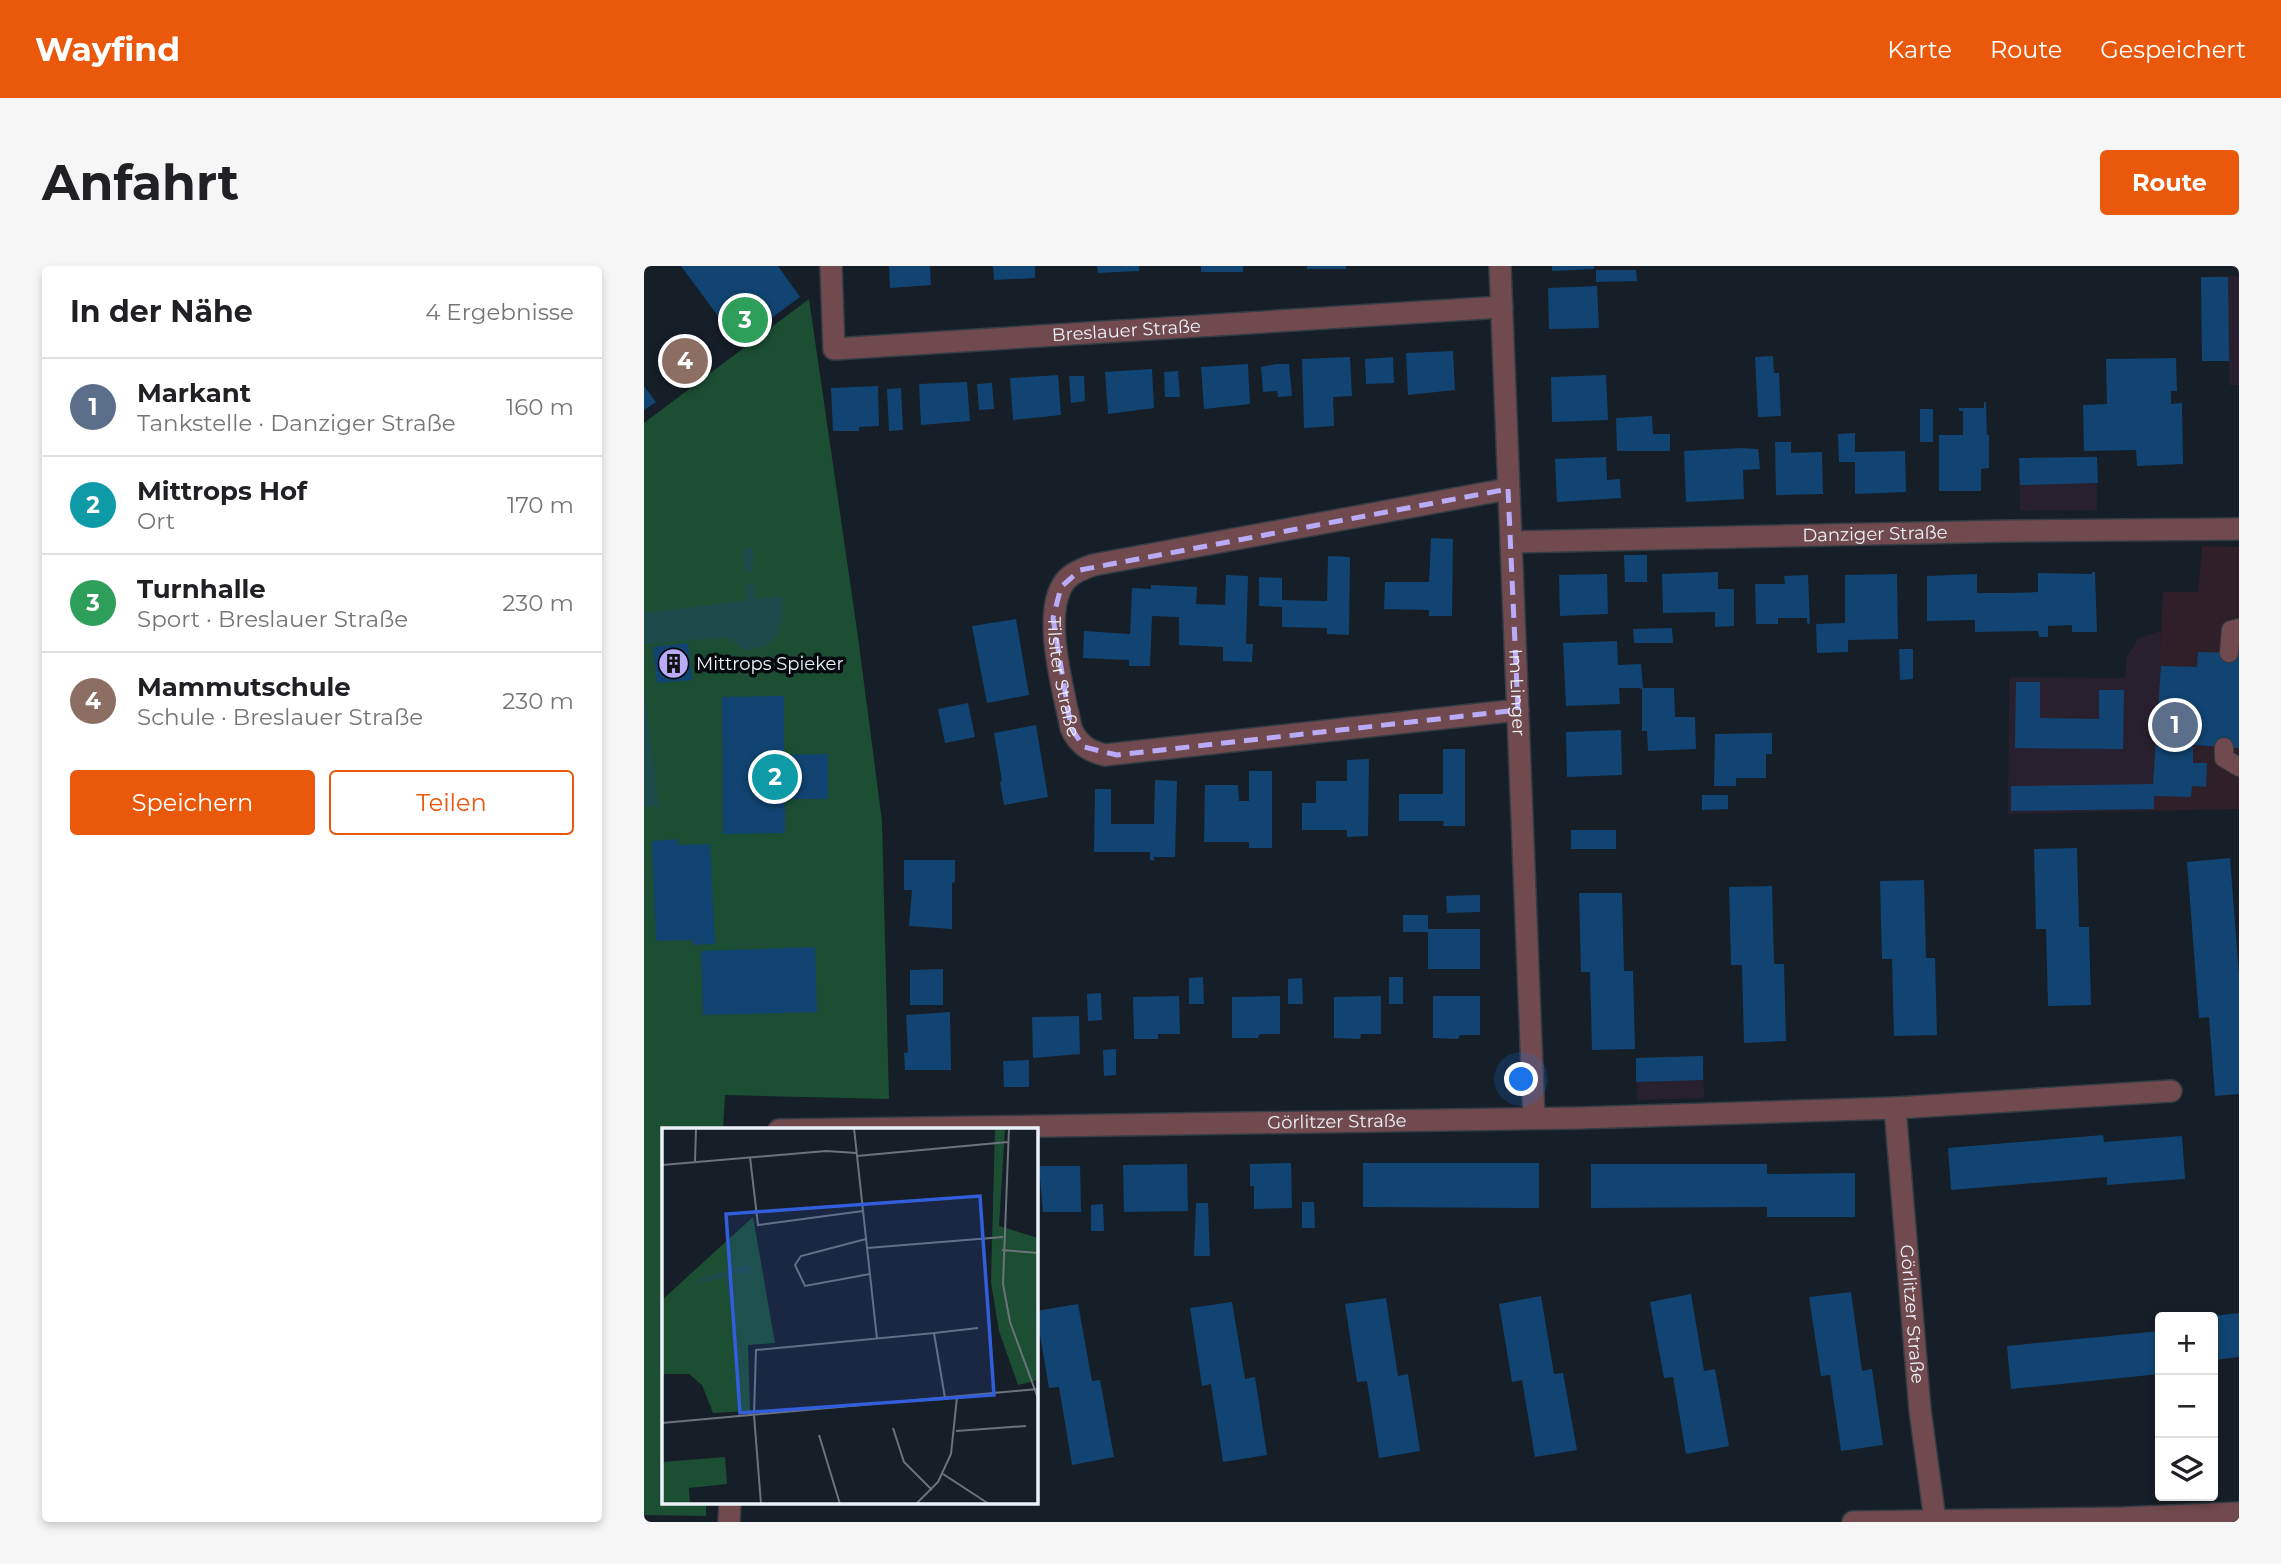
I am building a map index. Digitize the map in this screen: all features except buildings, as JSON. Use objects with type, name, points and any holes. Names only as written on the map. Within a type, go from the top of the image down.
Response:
[{"type":"street","name":"Breslauer Straße","points":[[831,266],[834,349],[1502,307]]},
{"type":"street","name":"Im Linger","points":[[1500,266],[1534,1118]]},
{"type":"street","name":"Tilsiter Straße","points":[[1508,489],[1093,565],[1069,577],[1061,587],[1057,594],[1053,618],[1071,728],[1084,747],[1105,755],[1518,710]]},
{"type":"street","name":"Danziger Straße","points":[[1511,542],[2009,531],[2239,529]]},
{"type":"street","name":"Görlitzer Straße","points":[[905,1128],[1534,1118],[1895,1108],[2171,1091]]},
{"type":"street","name":"Görlitzer Straße","points":[[1895,1108],[1920,1409],[1935,1520]]},
{"type":"street","points":[[729,1522],[730,1504]]},
{"type":"street","points":[[1853,1522],[2007,1521],[2239,1513]]},
{"type":"lane","points":[[2229,653],[2231,630],[2239,628]]},
{"type":"lane","points":[[2224,747],[2224,758],[2239,767]]},
{"type":"highlighted area","points":[[1508,489],[1518,710],[1117,755],[1084,747],[1071,728],[1053,618],[1061,587],[1080,570]]},
{"type":"shaded area","points":[[2239,276],[2239,385],[2229,385],[2229,361],[2202,361],[2201,277]]},
{"type":"shaded area","points":[[2097,457],[2097,510],[2020,511],[2019,458]]},
{"type":"shaded area","points":[[2202,546],[2239,547],[2239,809],[2151,811],[2163,592],[2198,592]]},
{"type":"shaded area","points":[[782,596],[780,626],[772,641],[764,646],[744,650],[728,637],[644,644],[644,613]]},
{"type":"shaded area","points":[[2161,631],[2151,811],[2008,814],[2009,677],[2125,678],[2127,656],[2139,638]]},
{"type":"shaded area","points":[[644,687],[659,807],[644,806]]},
{"type":"shaded area","points":[[1703,1056],[1704,1098],[1637,1100],[1636,1058]]},
{"type":"green space","points":[[809,299],[882,821],[889,1099],[725,1095],[723,1128],[662,1128],[662,1504],[706,1504],[706,1516],[644,1515],[644,423]]},
{"type":"waterway","points":[[748,552],[749,567]]},
{"type":"waterway","points":[[750,589],[750,599]]},
{"type":"place","name":"Turnhalle","points":[[745,320]]},
{"type":"place","name":"Mammutschule","points":[[685,361]]},
{"type":"place","name":"Mittrops Spieker","points":[[673,664]]},
{"type":"place","name":"Markant","points":[[2175,725]]},
{"type":"place","name":"Mittrops Hof","points":[[775,777]]}]
